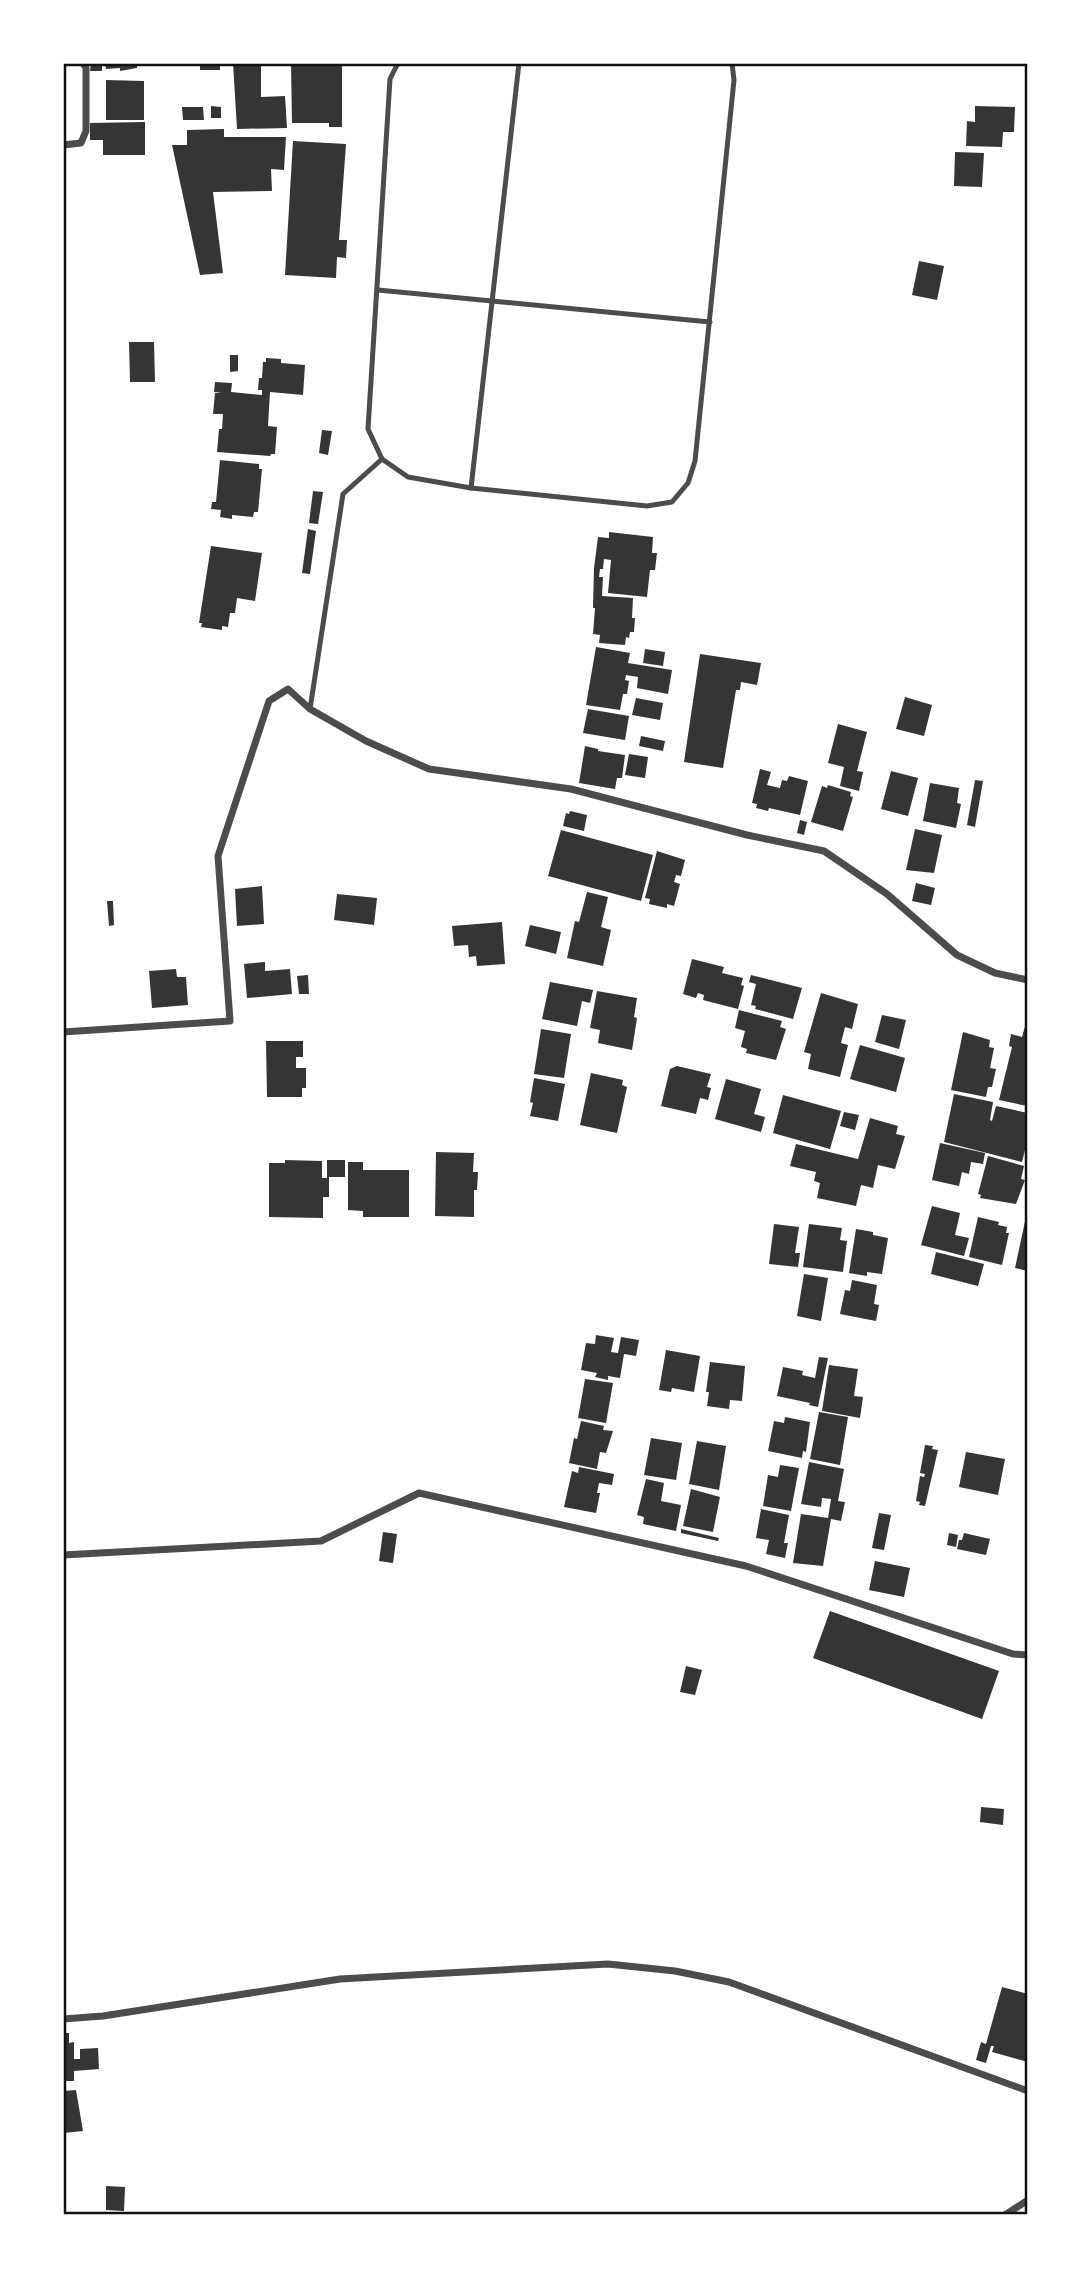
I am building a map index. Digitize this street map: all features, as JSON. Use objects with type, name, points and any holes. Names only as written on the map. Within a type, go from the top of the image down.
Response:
[{"type":"street","points":[[63,145],[81,143],[86,131],[86,68],[83,63]]},
{"type":"street","points":[[63,1032],[230,1021],[218,856],[269,701],[288,690],[310,709],[366,741],[429,769],[571,789],[747,835],[824,852],[887,894],[957,955],[995,973],[1028,980]]},
{"type":"street","points":[[63,1555],[321,1541],[419,1493],[746,1566],[1013,1654],[1028,1655]]},
{"type":"street","points":[[63,2019],[103,2016],[340,1979],[608,1965],[675,1971],[729,1982],[1028,2091]]},
{"type":"street","points":[[1005,2215],[1028,2200]]},
{"type":"lane","points":[[398,63],[390,79],[368,429],[382,459],[408,477],[471,488],[647,506],[672,502],[688,483],[695,461],[734,80],[732,63]]},
{"type":"lane","points":[[471,488],[519,63]]},
{"type":"lane","points":[[378,290],[710,322]]},
{"type":"lane","points":[[310,709],[343,494],[382,459]]},
{"type":"building","points":[[91,63],[102,63],[102,71],[90,71]]},
{"type":"building","points":[[105,63],[137,63],[137,68],[120,71],[120,68],[106,69]]},
{"type":"building","points":[[200,63],[220,63],[220,70],[200,70]]},
{"type":"building","points":[[233,63],[261,63],[261,97],[285,96],[287,128],[237,129]]},
{"type":"building","points":[[291,63],[342,63],[342,127],[329,127],[329,123],[292,123]]},
{"type":"building","points":[[106,80],[144,81],[144,120],[106,120]]},
{"type":"building","points":[[211,106],[221,107],[221,118],[211,118]]},
{"type":"building","points":[[975,106],[1015,107],[1014,132],[1003,132],[1002,147],[966,146],[967,121],[975,122]]},
{"type":"building","points":[[182,107],[203,107],[204,120],[183,120]]},
{"type":"building","points":[[145,122],[145,155],[103,155],[103,140],[90,140],[90,123]]},
{"type":"building","points":[[224,129],[224,137],[286,137],[284,170],[271,169],[272,191],[213,192],[223,273],[200,275],[172,145],[187,145],[187,130]]},
{"type":"building","points":[[293,141],[346,144],[339,240],[347,240],[346,258],[337,257],[336,278],[285,275]]},
{"type":"building","points":[[955,152],[984,153],[982,187],[954,186]]},
{"type":"building","points":[[919,261],[944,266],[937,300],[912,295]]},
{"type":"building","points":[[129,342],[154,342],[155,382],[130,382]]},
{"type":"building","points":[[230,355],[238,355],[238,371],[230,372]]},
{"type":"building","points":[[266,358],[281,359],[281,363],[305,365],[303,395],[270,392],[268,426],[277,427],[275,454],[270,456],[217,452],[223,414],[213,414],[215,393],[221,392],[214,392],[215,382],[232,383],[231,392],[262,395],[262,390],[258,390],[259,378],[262,378],[263,362],[266,362]]},
{"type":"building","points":[[322,430],[332,431],[328,455],[319,453]]},
{"type":"building","points":[[220,460],[259,464],[259,469],[262,469],[258,512],[254,512],[253,517],[220,517],[221,510],[211,509],[212,502],[216,502]]},
{"type":"building","points":[[313,491],[323,492],[318,524],[309,523]]},
{"type":"building","points":[[308,529],[316,531],[310,574],[302,573]]},
{"type":"building","points":[[609,532],[653,537],[652,553],[657,553],[655,570],[650,570],[647,597],[608,593],[611,560],[604,559],[603,569],[600,569],[599,577],[603,577],[602,596],[633,598],[634,632],[630,632],[629,638],[626,637],[625,645],[599,643],[600,635],[593,634],[594,568],[598,537],[609,538]]},
{"type":"building","points":[[211,546],[262,553],[255,601],[237,598],[235,613],[230,613],[228,627],[222,626],[222,630],[201,627],[202,623],[199,623]]},
{"type":"building","points":[[596,647],[630,653],[628,663],[672,670],[668,694],[637,688],[638,677],[626,675],[625,680],[629,681],[627,694],[623,694],[620,710],[586,705]]},
{"type":"building","points":[[645,649],[665,652],[663,666],[643,663]]},
{"type":"building","points":[[700,654],[761,663],[757,685],[741,682],[740,690],[736,690],[723,768],[684,762]]},
{"type":"building","points":[[905,697],[932,705],[924,736],[896,729]]},
{"type":"building","points":[[636,698],[663,703],[660,720],[632,715]]},
{"type":"building","points":[[588,709],[629,716],[625,740],[583,733]]},
{"type":"building","points":[[838,724],[867,732],[857,771],[863,772],[859,791],[840,786],[844,767],[828,763]]},
{"type":"building","points":[[641,736],[665,741],[663,751],[639,746]]},
{"type":"building","points":[[585,746],[625,755],[622,778],[617,778],[615,789],[579,783]]},
{"type":"building","points":[[629,754],[648,757],[645,778],[625,775]]},
{"type":"building","points":[[760,769],[771,772],[767,785],[780,788],[782,780],[787,781],[789,776],[808,781],[800,815],[756,808],[757,804],[752,803]]},
{"type":"building","points":[[891,771],[918,778],[908,816],[881,809]]},
{"type":"building","points":[[975,780],[983,781],[975,827],[967,825]]},
{"type":"building","points":[[930,783],[959,788],[957,803],[961,804],[956,828],[923,821]]},
{"type":"building","points":[[828,785],[851,792],[850,796],[853,797],[843,831],[811,822],[822,786],[827,788]]},
{"type":"building","points":[[570,811],[587,815],[584,831],[563,826],[566,813],[569,814]]},
{"type":"building","points":[[800,820],[807,822],[804,835],[797,833]]},
{"type":"building","points":[[915,829],[942,835],[934,873],[906,870]]},
{"type":"building","points":[[561,830],[653,855],[641,901],[548,876]]},
{"type":"building","points":[[657,851],[685,860],[681,876],[676,875],[674,882],[680,884],[674,906],[667,904],[667,908],[649,904],[650,899],[645,898]]},
{"type":"building","points":[[916,883],[935,888],[931,905],[912,901]]},
{"type":"building","points":[[262,886],[264,924],[237,926],[235,889]]},
{"type":"building","points":[[587,892],[608,897],[601,927],[611,930],[603,966],[567,958],[575,921],[579,922]]},
{"type":"building","points":[[337,894],[377,898],[374,925],[334,920]]},
{"type":"building","points":[[107,901],[113,901],[114,925],[109,926]]},
{"type":"building","points":[[502,922],[505,964],[477,966],[476,956],[469,957],[468,945],[454,946],[452,926]]},
{"type":"building","points":[[530,925],[561,932],[556,954],[525,946]]},
{"type":"building","points":[[692,959],[724,967],[722,973],[743,978],[741,985],[744,986],[738,1009],[703,1000],[704,995],[698,993],[696,998],[683,994]]},
{"type":"building","points":[[265,962],[265,971],[290,969],[292,994],[247,998],[244,964]]},
{"type":"building","points":[[176,969],[177,977],[186,977],[188,1005],[152,1008],[149,971]]},
{"type":"building","points":[[308,975],[309,994],[299,994],[297,976]]},
{"type":"building","points":[[751,975],[802,988],[793,1019],[755,1009],[756,1006],[751,1005],[756,984],[749,982]]},
{"type":"building","points":[[550,982],[593,990],[590,1003],[582,1001],[577,1026],[542,1019]]},
{"type":"building","points":[[597,991],[637,998],[632,1050],[598,1043],[600,1030],[590,1028]]},
{"type":"building","points":[[821,993],[858,1004],[852,1029],[845,1027],[841,1043],[848,1045],[840,1077],[808,1069],[811,1054],[804,1052]]},
{"type":"building","points":[[739,1010],[782,1021],[780,1027],[786,1029],[776,1060],[746,1053],[747,1049],[741,1047],[745,1031],[735,1028]]},
{"type":"building","points":[[882,1015],[906,1020],[899,1049],[875,1042]]},
{"type":"building","points":[[1026,1023],[1027,1106],[999,1100],[1012,1047],[1009,1046],[1011,1034],[1022,1037]]},
{"type":"building","points":[[541,1029],[571,1034],[564,1078],[534,1074]]},
{"type":"building","points":[[963,1032],[990,1040],[989,1047],[994,1048],[990,1068],[996,1069],[992,1087],[988,1087],[986,1097],[951,1090]]},
{"type":"building","points":[[266,1041],[303,1041],[303,1057],[296,1057],[296,1068],[306,1068],[306,1088],[302,1088],[302,1097],[267,1097]]},
{"type":"building","points":[[860,1045],[905,1058],[896,1092],[850,1079]]},
{"type":"building","points":[[677,1066],[711,1074],[707,1087],[711,1088],[708,1100],[700,1098],[696,1114],[661,1106],[670,1069]]},
{"type":"building","points":[[591,1073],[623,1080],[622,1085],[627,1087],[617,1133],[580,1125]]},
{"type":"building","points":[[534,1078],[565,1084],[558,1121],[530,1116]]},
{"type":"building","points":[[726,1079],[761,1089],[754,1114],[765,1117],[761,1132],[715,1119]]},
{"type":"building","points":[[954,1094],[993,1102],[992,1121],[996,1106],[1028,1113],[1025,1126],[1028,1127],[1028,1138],[1022,1162],[944,1142]]},
{"type":"building","points":[[783,1095],[841,1111],[830,1149],[773,1133]]},
{"type":"building","points":[[844,1112],[859,1115],[855,1130],[840,1126]]},
{"type":"building","points":[[870,1118],[898,1126],[896,1134],[905,1136],[895,1169],[878,1165],[873,1188],[861,1185],[856,1206],[817,1198],[820,1183],[814,1181],[816,1172],[790,1166],[796,1144],[858,1159]]},
{"type":"building","points":[[940,1143],[985,1153],[983,1164],[971,1162],[969,1174],[962,1172],[959,1186],[932,1180]]},
{"type":"building","points":[[436,1152],[474,1153],[473,1172],[478,1172],[477,1190],[474,1190],[474,1217],[435,1216]]},
{"type":"building","points":[[988,1156],[1024,1166],[1021,1179],[1025,1180],[1016,1204],[980,1198],[981,1195],[978,1194]]},
{"type":"building","points":[[285,1160],[322,1161],[322,1178],[327,1178],[327,1160],[345,1160],[345,1177],[329,1177],[329,1197],[323,1197],[323,1218],[269,1217],[269,1163],[285,1163]]},
{"type":"building","points":[[348,1162],[363,1162],[363,1170],[409,1170],[409,1217],[363,1217],[363,1211],[348,1210]]},
{"type":"building","points":[[932,1206],[960,1213],[955,1235],[969,1238],[964,1256],[921,1245]]},
{"type":"building","points":[[1028,1212],[1028,1271],[1015,1268]]},
{"type":"building","points":[[978,1217],[999,1222],[998,1225],[1007,1227],[1006,1233],[1009,1233],[1002,1265],[969,1257]]},
{"type":"building","points":[[774,1224],[799,1227],[795,1253],[800,1253],[798,1267],[769,1264]]},
{"type":"building","points":[[809,1224],[842,1228],[840,1240],[847,1241],[843,1272],[803,1267]]},
{"type":"building","points":[[856,1229],[888,1238],[882,1274],[867,1272],[867,1276],[849,1273]]},
{"type":"building","points":[[936,1252],[984,1264],[978,1286],[931,1274]]},
{"type":"building","points":[[804,1274],[828,1278],[821,1321],[797,1316]]},
{"type":"building","points":[[852,1280],[877,1285],[874,1304],[879,1305],[876,1321],[840,1314],[845,1290],[850,1291]]},
{"type":"building","points":[[596,1335],[614,1338],[611,1352],[618,1353],[621,1337],[639,1340],[636,1356],[624,1354],[620,1378],[608,1376],[608,1380],[595,1377],[597,1373],[581,1370],[586,1343],[595,1344]]},
{"type":"building","points":[[666,1350],[700,1356],[694,1392],[672,1388],[671,1392],[659,1390]]},
{"type":"building","points":[[819,1357],[828,1358],[818,1407],[777,1396],[783,1367],[803,1371],[802,1375],[815,1378]]},
{"type":"building","points":[[710,1362],[745,1366],[742,1401],[730,1400],[729,1409],[707,1406]]},
{"type":"building","points":[[829,1365],[858,1369],[854,1396],[863,1397],[860,1418],[822,1411]]},
{"type":"building","points":[[585,1379],[613,1383],[606,1423],[578,1418]]},
{"type":"building","points":[[819,1412],[848,1417],[840,1465],[810,1459]]},
{"type":"building","points":[[785,1417],[810,1422],[806,1452],[803,1451],[802,1458],[768,1451],[774,1421],[784,1423]]},
{"type":"building","points":[[581,1421],[613,1431],[606,1453],[600,1452],[597,1469],[569,1463]]},
{"type":"building","points":[[651,1438],[682,1443],[676,1480],[644,1475]]},
{"type":"building","points":[[697,1441],[726,1446],[719,1490],[689,1484]]},
{"type":"building","points":[[925,1445],[938,1450],[925,1506],[916,1501],[920,1476],[924,1477],[925,1474],[920,1473]]},
{"type":"building","points":[[966,1452],[1005,1459],[998,1495],[959,1487]]},
{"type":"building","points":[[809,1462],[844,1469],[838,1501],[845,1502],[841,1521],[831,1519],[823,1566],[793,1563],[801,1514],[828,1518],[831,1499],[822,1498],[821,1507],[801,1504]]},
{"type":"building","points":[[780,1465],[799,1468],[791,1511],[763,1506],[768,1475],[778,1477]]},
{"type":"building","points":[[579,1467],[614,1474],[612,1485],[599,1483],[596,1513],[564,1507],[572,1471],[578,1473]]},
{"type":"building","points":[[646,1479],[664,1483],[661,1501],[681,1505],[676,1531],[643,1524],[644,1517],[637,1515]]},
{"type":"building","points":[[691,1489],[720,1497],[713,1532],[683,1526]]},
{"type":"building","points":[[761,1509],[789,1515],[784,1543],[788,1543],[785,1558],[766,1554],[769,1540],[756,1538]]},
{"type":"building","points":[[879,1513],[891,1515],[884,1550],[872,1548]]},
{"type":"building","points":[[681,1529],[719,1538],[718,1541],[681,1533]]},
{"type":"building","points":[[383,1532],[397,1534],[393,1563],[379,1561]]},
{"type":"building","points":[[949,1533],[958,1535],[956,1547],[947,1545]]},
{"type":"building","points":[[964,1533],[990,1539],[986,1555],[957,1549]]},
{"type":"building","points":[[875,1561],[910,1568],[904,1597],[869,1590]]},
{"type":"building","points":[[830,1611],[999,1671],[982,1719],[813,1658]]},
{"type":"building","points":[[686,1666],[702,1670],[695,1695],[680,1692]]},
{"type":"building","points":[[981,1807],[1004,1809],[1003,1825],[980,1822]]},
{"type":"building","points":[[1002,1987],[1028,1994],[1028,2062],[992,2052],[994,2046],[991,2046],[986,2063],[976,2060],[981,2042],[986,2044]]},
{"type":"building","points":[[63,2033],[69,2033],[69,2043],[74,2042],[74,2059],[80,2059],[80,2049],[98,2048],[99,2069],[74,2071],[74,2081],[63,2081]]},
{"type":"building","points":[[76,2090],[83,2131],[63,2133],[63,2091]]},
{"type":"building","points":[[106,2186],[125,2187],[124,2211],[106,2210]]}]
